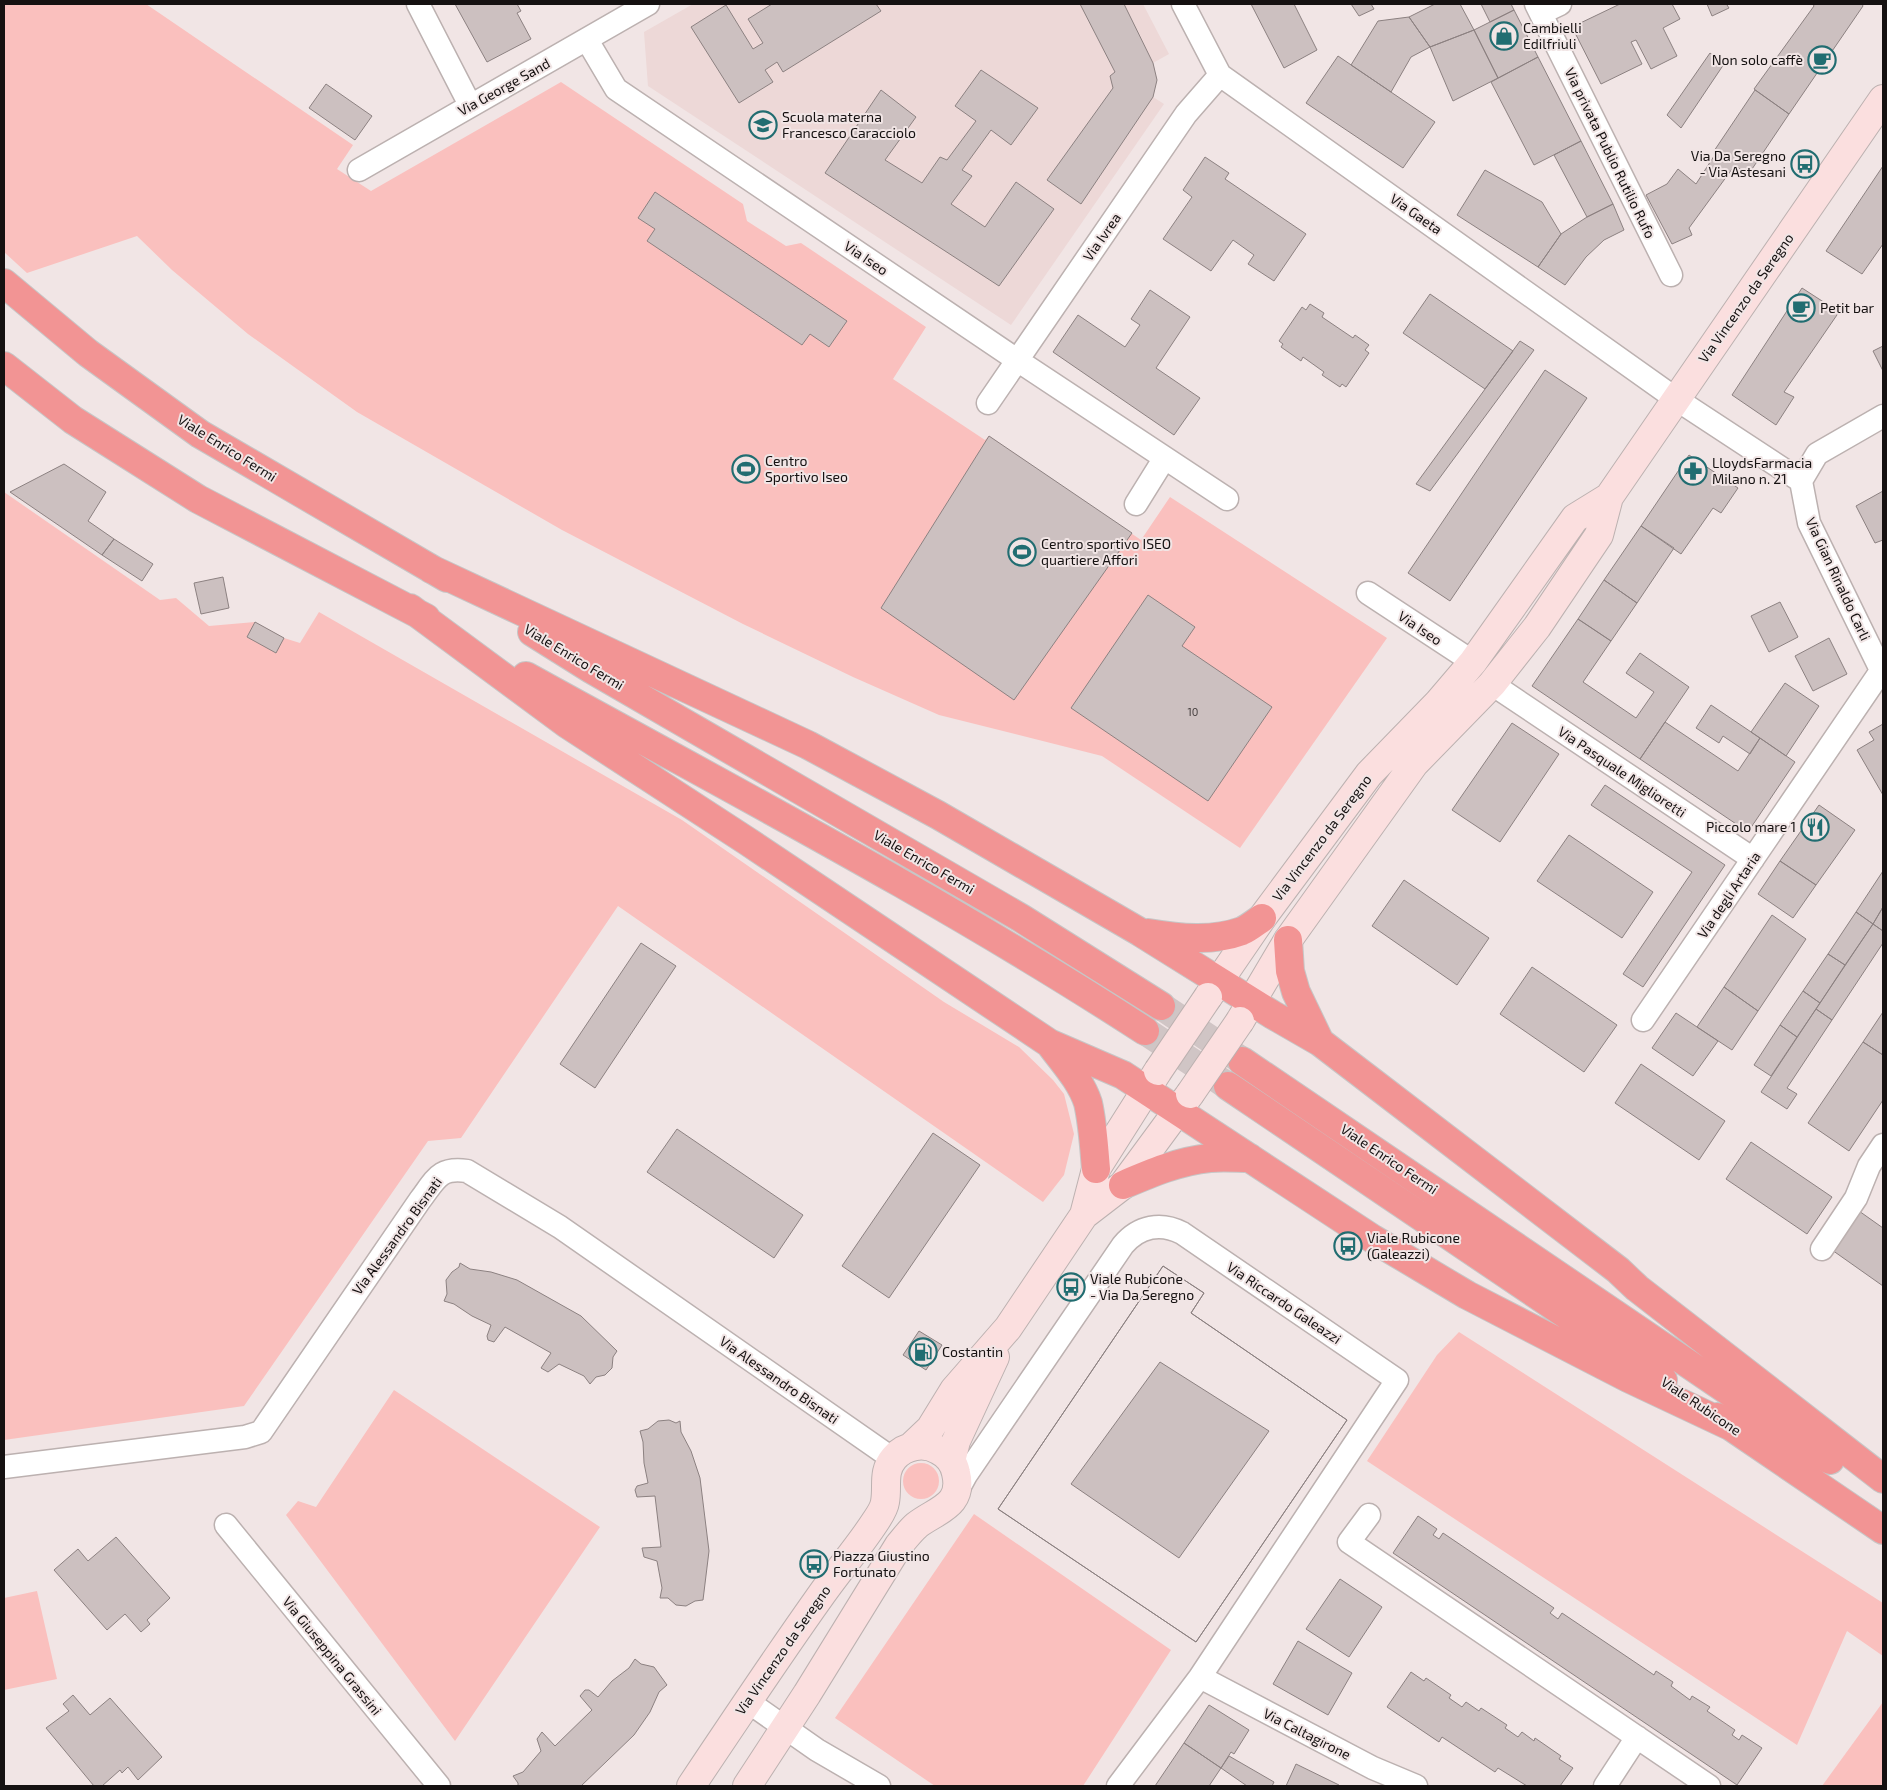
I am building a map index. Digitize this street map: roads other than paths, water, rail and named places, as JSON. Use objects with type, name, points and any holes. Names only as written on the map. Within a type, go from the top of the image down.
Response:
[{"type":"highway","name":"Viale Enrico Fermi","points":[[4,283],[88,353],[200,434],[431,568],[591,669],[1021,918],[1161,1006]]},
{"type":"highway","points":[[4,366],[73,420],[198,499],[410,608],[517,671],[734,788],[963,918],[1145,1030]]},
{"type":"highway","points":[[431,568],[808,745],[938,815],[1140,932],[1213,989],[1246,1012],[1320,1042],[1618,1270],[1637,1288],[1883,1479]]},
{"type":"highway","points":[[410,608],[567,724],[1049,1043],[1123,1075],[1146,1090],[1184,1103],[1250,1158],[1373,1239],[1467,1295],[1628,1378],[1732,1427]]},
{"type":"highway","points":[[1140,932],[1183,938],[1219,937],[1243,930],[1262,918]]},
{"type":"highway","points":[[1288,940],[1290,971],[1296,992],[1320,1042]]},
{"type":"highway","points":[[1049,1043],[1075,1078],[1087,1102],[1093,1135],[1096,1169]]},
{"type":"highway","name":"Viale Enrico Fermi","points":[[1242,1061],[1536,1258]]},
{"type":"highway","name":"Viale Enrico Fermi","points":[[1228,1086],[1519,1282]]},
{"type":"highway","points":[[1123,1186],[1158,1170],[1181,1163],[1210,1158],[1250,1158]]},
{"type":"highway","name":"Viale Rubicone","points":[[1536,1258],[1883,1496]]},
{"type":"highway","name":"Viale Rubicone","points":[[1519,1282],[1883,1530]]},
{"type":"main road","name":"Via Vincenzo da Seregno","points":[[1084,1215],[1123,1186],[1184,1103],[1246,1012],[1288,940],[1414,764],[1446,729],[1492,684],[1537,627],[1600,535],[1609,497],[1883,99]]},
{"type":"main road","name":"Via Vincenzo da Seregno","points":[[690,1786],[820,1597],[876,1522],[884,1506],[886,1473],[902,1453],[930,1429],[954,1390],[1008,1328],[1084,1215],[1096,1169],[1146,1090],[1262,918],[1369,774],[1438,703],[1473,662],[1575,518],[1609,497]]},
{"type":"main road","name":"Via Vincenzo da Seregno","points":[[951,1461],[956,1441],[1008,1328]]},
{"type":"main road","points":[[747,1786],[785,1729],[899,1545],[916,1526],[945,1508],[954,1497],[958,1482],[955,1467],[946,1455],[934,1447],[919,1445],[902,1453]]},
{"type":"main road","points":[[886,1488],[892,1502],[903,1513],[917,1517],[932,1516]]},
{"type":"street","points":[[418,4],[470,105]]},
{"type":"street","name":"Via George Sand","points":[[359,170],[648,4]]},
{"type":"street","name":"Via Gaeta","points":[[1183,4],[1220,75],[1676,399]]},
{"type":"street","name":"Via privata Publio Rutilio Rufo","points":[[1546,7],[1671,275]]},
{"type":"street","name":"Via Iseo","points":[[587,40],[616,88],[1164,459],[1227,499]]},
{"type":"street","name":"Via Ivrea","points":[[988,403],[1186,114],[1220,75]]},
{"type":"street","points":[[1676,399],[1801,481],[1817,454],[1883,416]]},
{"type":"street","points":[[1136,504],[1164,459]]},
{"type":"street","name":"Via Gian Rinaldo Carli","points":[[1801,481],[1809,523],[1882,672]]},
{"type":"street","name":"Via Iseo","points":[[1368,593],[1473,662]]},
{"type":"street","name":"Via degli Artaria","points":[[1644,1020],[1882,672]]},
{"type":"street","name":"Via Pasquale Miglioretti","points":[[1492,684],[1753,859]]},
{"type":"street","points":[[1822,1249],[1856,1198],[1869,1166],[1883,1144]]},
{"type":"street","name":"Via Alessandro Bisnati","points":[[4,1467],[245,1437],[261,1432],[420,1200],[439,1174],[453,1169],[467,1171],[560,1228],[902,1453]]},
{"type":"street","name":"Via Riccardo Galeazzi","points":[[954,1497],[966,1475],[1123,1245],[1133,1235],[1146,1228],[1168,1227],[1182,1233],[1397,1380],[1200,1677]]},
{"type":"street","points":[[1369,1515],[1349,1542],[1709,1786]]},
{"type":"street","name":"Via Giuseppina Grassini","points":[[226,1525],[439,1786]]},
{"type":"street","points":[[1118,1786],[1200,1677]]},
{"type":"street","name":"Via Caltagirone","points":[[1200,1677],[1373,1768],[1416,1786]]},
{"type":"street","points":[[748,1702],[785,1729],[879,1786]]},
{"type":"street","points":[[1605,1786],[1637,1737]]},
{"type":"tunnel","points":[[1161,1006],[1241,1060]]},
{"type":"tunnel","points":[[1145,1031],[1225,1084]]},
{"type":"place","name":"Cambielli Edilfriuli","points":[[1504,36]]},
{"type":"place","name":"Non solo caffè","points":[[1822,60]]},
{"type":"place","name":"Scuola materna Francesco Caracciolo","points":[[763,125]]},
{"type":"place","name":"Via Da Seregno - Via Astesani","points":[[1805,164]]},
{"type":"place","name":"Petit bar","points":[[1801,308]]},
{"type":"place","name":"Centro Sportivo Iseo","points":[[746,469]]},
{"type":"place","name":"LloydsFarmacia Milano n. 21","points":[[1693,471]]},
{"type":"place","name":"Centro sportivo ISEO quartiere Affori","points":[[1022,552]]},
{"type":"place","name":"Piccolo mare 1","points":[[1815,827]]},
{"type":"place","name":"Viale Rubicone (Galeazzi)","points":[[1348,1246]]},
{"type":"place","name":"Viale Rubicone - Via Da Seregno","points":[[1071,1287]]},
{"type":"place","name":"Costantin","points":[[923,1352]]},
{"type":"place","name":"Piazza Giustino Fortunato","points":[[814,1564]]}]
